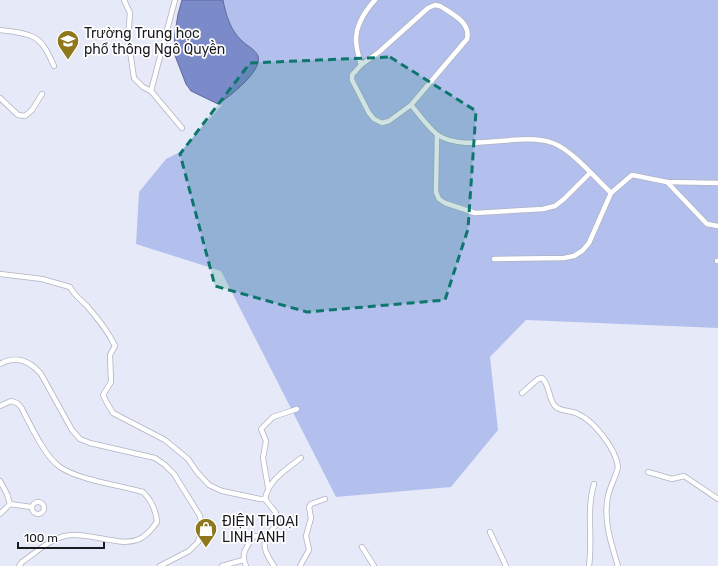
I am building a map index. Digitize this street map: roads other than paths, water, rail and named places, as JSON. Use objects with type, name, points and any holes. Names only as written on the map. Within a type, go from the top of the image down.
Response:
[{"type":"street","points":[[124,0],[130,13],[128,38],[134,78],[143,87],[151,91],[182,128]]},
{"type":"street","points":[[151,91],[175,0]]},
{"type":"street","points":[[360,65],[356,40],[357,30],[364,14],[375,0]]},
{"type":"street","points":[[431,6],[440,6],[464,22],[467,27],[467,39],[411,105],[389,121],[382,122],[374,119],[369,113],[352,80],[352,75],[360,65],[379,52],[431,6]]},
{"type":"street","points":[[0,30],[32,36],[40,41],[54,66]]},
{"type":"street","points":[[0,98],[18,115],[26,116],[32,110],[42,94]]},
{"type":"street","points":[[411,105],[437,135],[448,140],[461,142],[526,139],[553,143],[565,149],[611,193]]},
{"type":"street","points":[[437,135],[436,192],[439,199],[445,203],[475,213],[543,210],[554,206],[564,199],[590,173]]},
{"type":"street","points":[[494,259],[564,258],[574,256],[582,251],[589,243],[611,193],[632,175],[667,182],[718,183]]},
{"type":"street","points":[[667,182],[707,224],[718,226]]},
{"type":"street","points":[[0,274],[42,279],[70,287],[74,294],[90,310],[108,333],[115,346],[110,354],[111,382],[103,394],[113,413],[165,440],[188,459],[209,485],[222,490],[265,499],[276,513],[278,522],[267,536],[264,547],[274,566]]},
{"type":"street","points":[[0,364],[5,361],[16,359],[27,361],[35,367],[41,374],[72,430],[80,439],[90,443],[155,458],[174,474],[200,516],[202,529],[198,542],[189,551],[160,566]]},
{"type":"street","points":[[522,393],[538,379],[542,378],[545,381],[552,401],[556,407],[562,410],[572,411],[583,416],[610,445],[618,462],[618,467],[608,498],[607,520],[611,543],[618,566]]},
{"type":"street","points":[[0,406],[11,401],[17,403],[21,407],[48,454],[59,466],[74,474],[143,492],[150,499],[157,513],[157,522],[148,533],[138,540],[126,542],[73,534],[55,539],[22,562],[19,566]]},
{"type":"street","points":[[265,499],[268,487],[263,458],[266,441],[261,432],[262,427],[273,417],[297,409]]},
{"type":"street","points":[[268,487],[301,458]]},
{"type":"street","points":[[648,472],[672,479],[684,476],[718,499]]},
{"type":"street","points":[[0,481],[7,494],[10,504]]},
{"type":"street","points":[[589,566],[589,512],[594,484]]},
{"type":"street","points":[[300,566],[309,550],[306,536],[311,518],[309,507],[311,504],[325,499]]},
{"type":"street","points":[[10,504],[31,507]]},
{"type":"street","points":[[0,514],[10,504]]},
{"type":"street","points":[[490,532],[506,566]]},
{"type":"street","points":[[246,566],[243,560],[244,552],[254,536],[267,536]]},
{"type":"street","points":[[362,547],[374,566]]},
{"type":"street","points":[[222,566],[243,560]]},
{"type":"place","name":"Trường Trung học phổ thông Ngô Quyền","points":[[68,60]]},
{"type":"place","name":"ĐIỆN THOẠI LINH ANH","points":[[206,548]]}]
